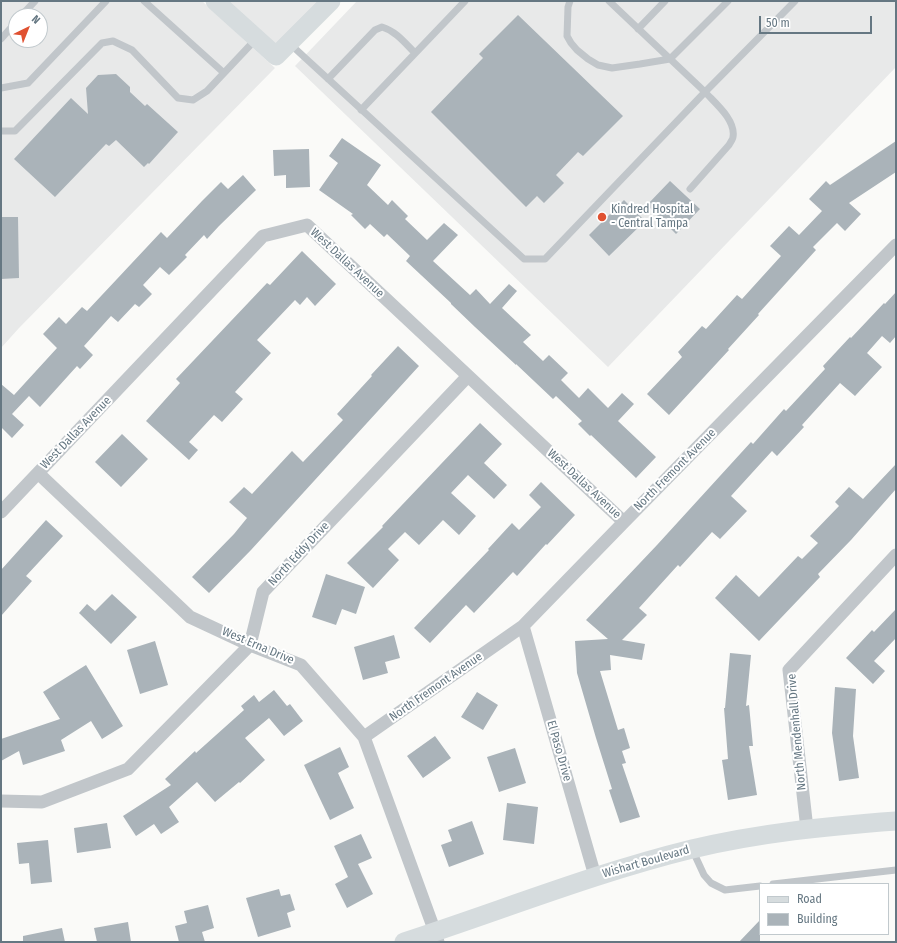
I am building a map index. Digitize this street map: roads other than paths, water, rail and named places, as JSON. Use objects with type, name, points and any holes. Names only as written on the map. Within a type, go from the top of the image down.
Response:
[{"type":"street","points":[[215,1],[256,38],[283,50],[331,1]]},
{"type":"street","name":"West Dallas Avenue","points":[[38,473],[264,236],[307,225],[624,522]]},
{"type":"street","name":"North Fremont Avenue","points":[[364,737],[523,626],[896,246]]},
{"type":"street","name":"North Eddy Drive","points":[[250,645],[263,592],[468,376]]},
{"type":"street","points":[[1,512],[38,473]]},
{"type":"street","name":"West Erna Drive","points":[[38,473],[190,617],[250,645],[302,665],[364,737],[436,937]]},
{"type":"street","name":"North Mendenhall Drive","points":[[807,829],[789,670],[896,555]]},
{"type":"street","name":"El Paso Drive","points":[[523,626],[595,876]]},
{"type":"street","points":[[1,801],[42,802],[128,768],[250,645]]},
{"type":"street","name":"Wishart Boulevard","points":[[404,942],[436,937],[595,876],[692,849],[754,836],[852,824],[896,821]]},
{"type":"lane","points":[[1,88],[28,83],[106,1]]},
{"type":"lane","points":[[144,1],[224,73]]},
{"type":"lane","points":[[361,110],[465,1]]},
{"type":"lane","points":[[570,1],[568,7],[567,36],[571,43],[588,59],[598,65],[612,68],[670,59],[728,1]]},
{"type":"lane","points":[[609,1],[705,92],[729,118],[733,127],[734,137],[729,145],[690,189]]},
{"type":"lane","points":[[638,29],[665,1]]},
{"type":"lane","points":[[283,50],[328,79],[524,259],[545,259],[705,92],[795,1]]},
{"type":"lane","points":[[328,79],[375,30],[382,27],[397,35],[415,53]]},
{"type":"lane","points":[[1,39],[8,31]]},
{"type":"lane","points":[[1,131],[15,131],[102,43],[113,41],[132,50],[178,98],[193,100],[207,91],[256,38]]},
{"type":"lane","points":[[692,849],[704,875],[711,883],[725,890],[759,886]]},
{"type":"lane","points":[[782,883],[896,870]]},
{"type":"place","name":"Kindred Hospital - Central Tampa","points":[[602,217]]}]
